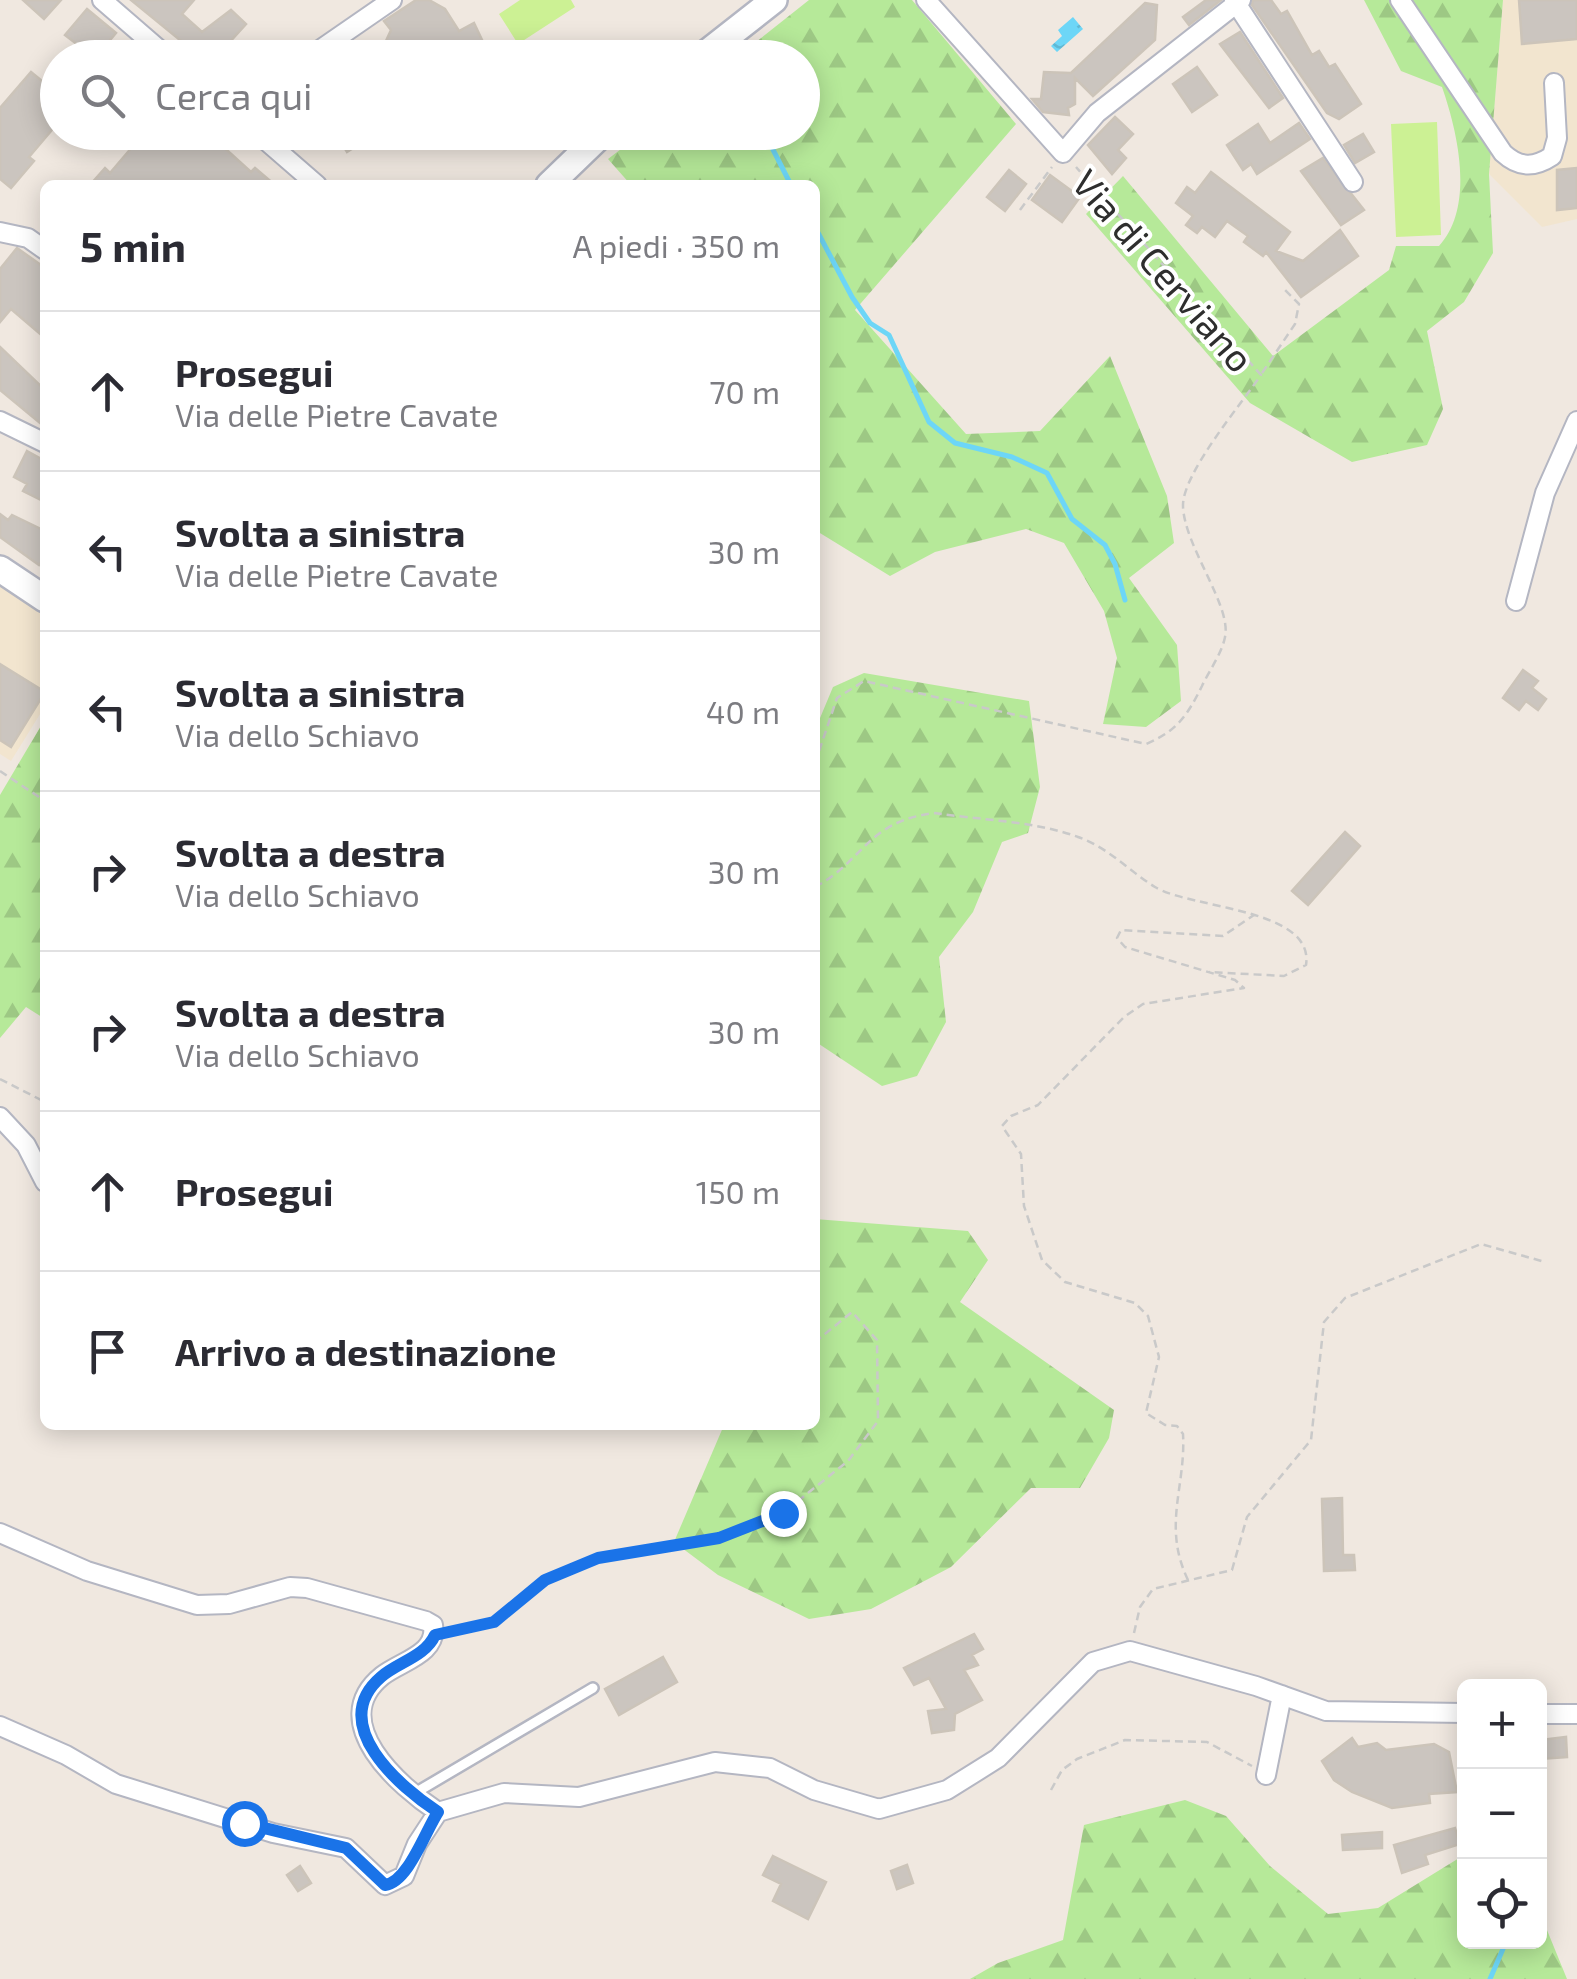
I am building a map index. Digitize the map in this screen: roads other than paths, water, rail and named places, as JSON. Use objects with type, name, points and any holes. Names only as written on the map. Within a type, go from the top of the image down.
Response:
[{"type":"main road","points":[[723,40],[774,0]]},
{"type":"main road","points":[[554,180],[585,150]]},
{"type":"main road","points":[[0,569],[40,597]]},
{"type":"street","points":[[102,0],[148,40]]},
{"type":"street","points":[[334,40],[392,0]]},
{"type":"street","name":"Via di Cerviano","points":[[926,0],[1063,153],[1097,113],[1238,2]]},
{"type":"street","points":[[1400,0],[1504,154],[1516,164],[1537,164],[1552,156],[1556,138],[1554,83]]},
{"type":"street","points":[[1238,2],[1353,182]]},
{"type":"street","points":[[277,150],[311,180]]},
{"type":"street","points":[[0,232],[28,238],[40,246]]},
{"type":"street","points":[[0,421],[40,441]]},
{"type":"street","points":[[1516,602],[1545,493],[1577,421]]},
{"type":"street","points":[[0,1116],[26,1145],[40,1172]]},
{"type":"street","points":[[0,1533],[87,1571],[196,1605],[229,1604],[290,1587],[307,1588],[426,1620],[433,1625],[435,1635],[430,1646],[381,1677],[370,1690],[362,1714],[371,1750],[402,1788],[438,1812]]},
{"type":"street","points":[[0,1726],[66,1754],[116,1784],[273,1833],[346,1848],[385,1885],[404,1876],[417,1844],[438,1812],[504,1794],[579,1797],[715,1762],[770,1768],[814,1790],[879,1808],[948,1790],[998,1758],[1093,1662],[1130,1652],[1326,1711],[1457,1713]]},
{"type":"street","points":[[1266,1775],[1282,1696]]},
{"type":"street","points":[[1547,1714],[1577,1714]]},
{"type":"lane","points":[[412,1795],[593,1688]]},
{"type":"water","points":[[1073,17],[1083,29],[1057,52],[1051,46],[1062,36],[1058,30]]},
{"type":"waterway","points":[[773,150],[788,180]]},
{"type":"waterway","points":[[820,236],[870,323],[889,335],[929,422],[955,443],[1012,457],[1047,473],[1072,519],[1105,545],[1125,600]]},
{"type":"waterway","points":[[1490,1979],[1503,1949]]}]
